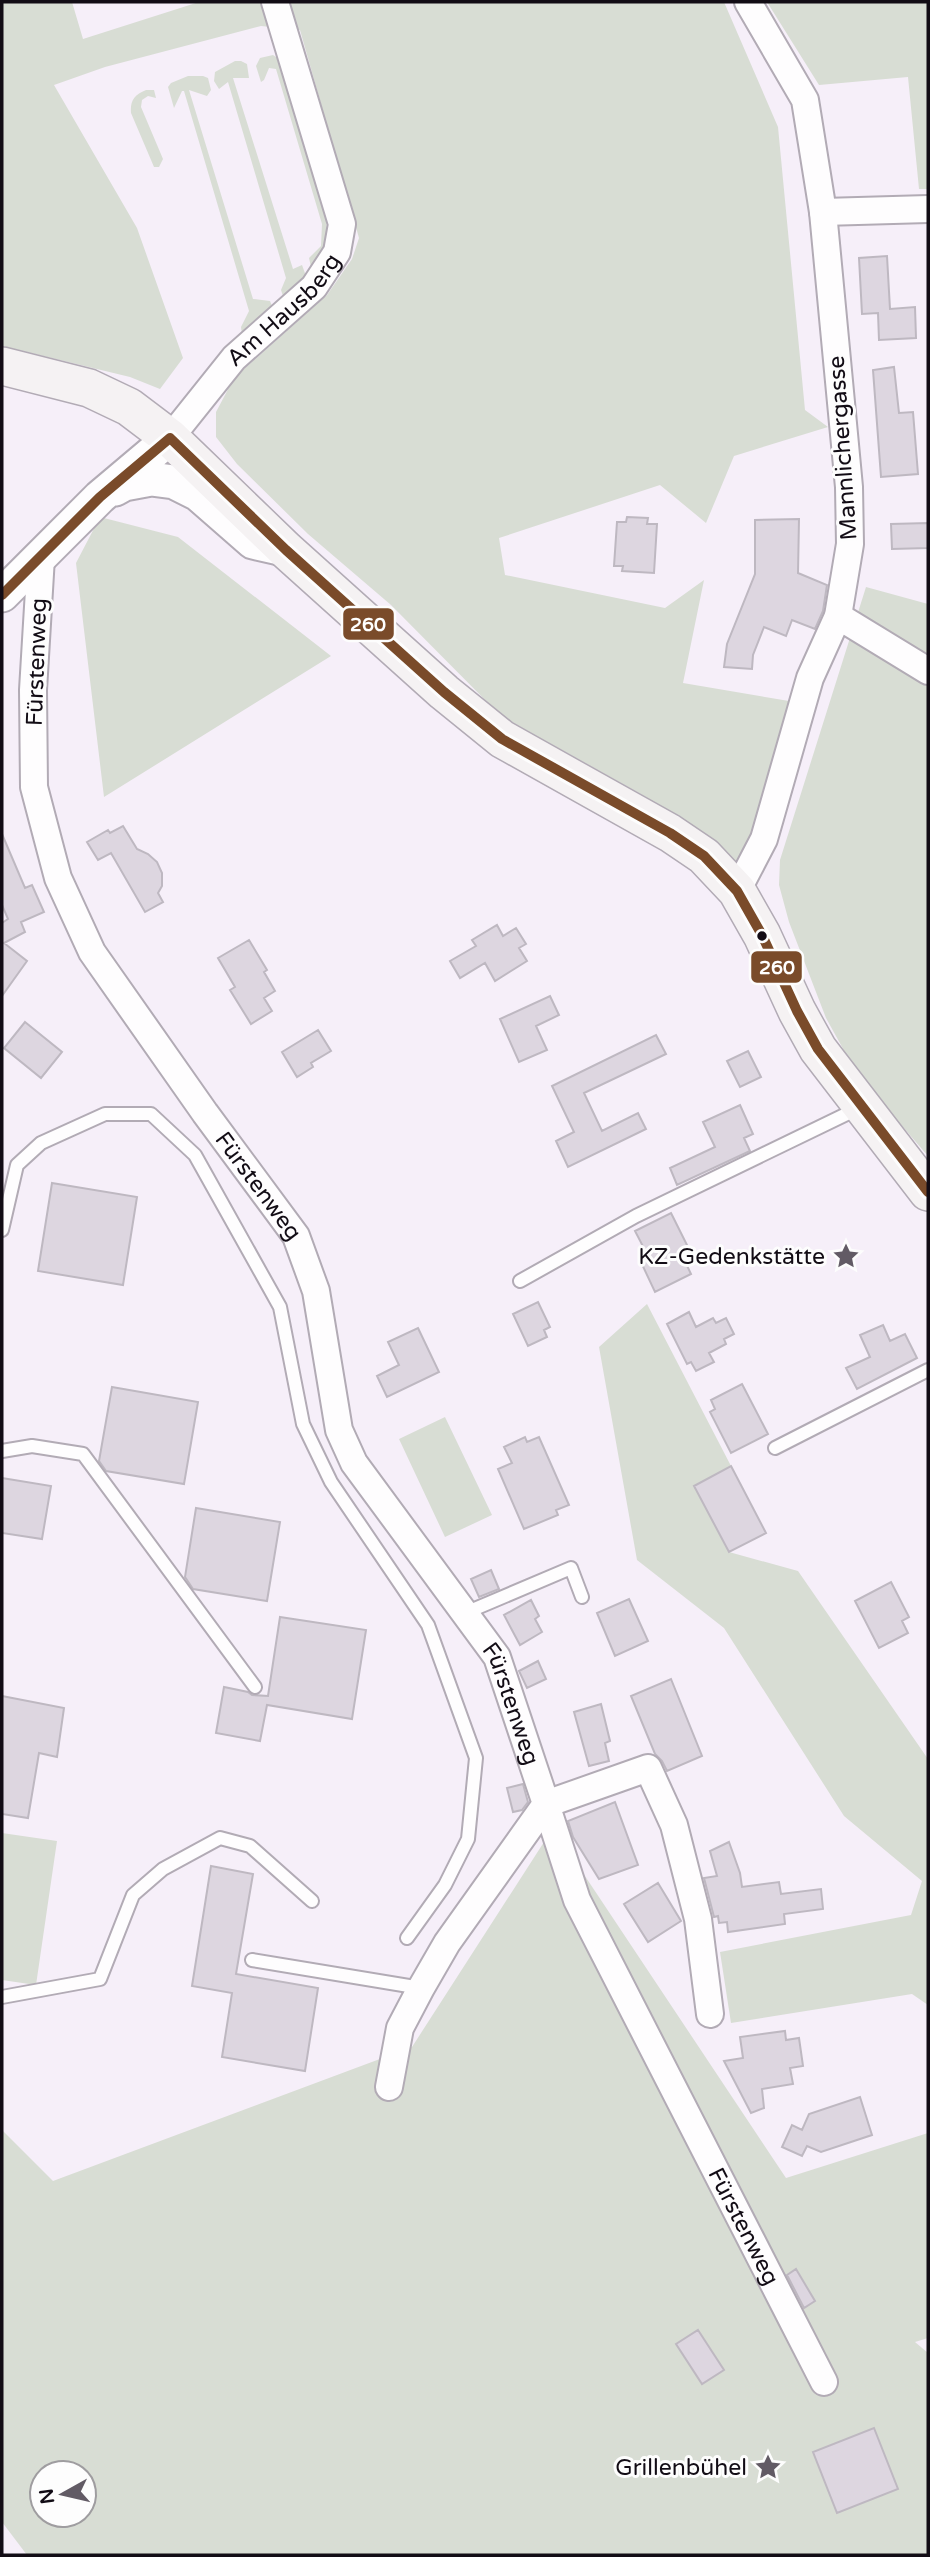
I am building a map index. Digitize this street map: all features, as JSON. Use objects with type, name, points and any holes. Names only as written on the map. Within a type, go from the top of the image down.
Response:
[{"type":"main road","points":[[2,366],[89,388],[128,407],[170,438],[286,550],[444,692],[502,739],[670,833],[704,856],[737,891],[762,935],[818,1049],[928,1192]]},
{"type":"street","name":"Am Hausberg","points":[[170,438],[234,358],[314,287],[337,252],[342,224],[275,2]]},
{"type":"street","name":"Mannlichergasse","points":[[737,891],[765,839],[810,678],[838,616],[850,544],[849,487],[823,212],[805,100],[748,2]]},
{"type":"street","points":[[823,212],[928,209]]},
{"type":"street","points":[[2,595],[100,496],[170,438]]},
{"type":"street","points":[[100,496],[124,484],[151,479],[174,482],[198,494],[253,542],[286,550]]},
{"type":"street","name":"Fürstenweg","points":[[41,557],[33,690],[34,787],[58,878],[92,952],[205,1113],[296,1236],[316,1290],[339,1430],[349,1452],[498,1657],[577,1900],[824,2382]]},
{"type":"street","points":[[838,616],[928,671]]},
{"type":"street","points":[[389,2087],[400,2028],[421,1988],[447,1943],[547,1804],[648,1768],[674,1825],[698,1919],[710,2014]]},
{"type":"lane","points":[[520,1281],[636,1216],[861,1107]]},
{"type":"lane","points":[[2,1230],[17,1165],[41,1143],[105,1114],[151,1114],[195,1155],[280,1307],[303,1424],[331,1482],[428,1625],[476,1758],[468,1839],[445,1885],[407,1938]]},
{"type":"lane","points":[[775,1448],[928,1370]]},
{"type":"lane","points":[[2,1451],[32,1446],[83,1454],[256,1687]]},
{"type":"lane","points":[[465,1613],[571,1568],[582,1597]]},
{"type":"lane","points":[[2,1997],[100,1979],[133,1895],[163,1869],[220,1838],[250,1846],[312,1902]]},
{"type":"lane","points":[[253,1960],[421,1988]]},
{"type":"shaded area","points":[[2,2],[72,2],[83,39],[199,2],[724,2],[778,127],[805,410],[828,427],[734,456],[706,523],[660,485],[499,538],[505,575],[665,608],[704,580],[683,683],[789,701],[755,834],[736,864],[646,797],[501,716],[391,605],[308,534],[237,464],[216,437],[216,412],[234,378],[327,295],[352,259],[359,238],[300,30],[261,26],[105,67],[54,85],[137,228],[183,358],[160,389],[130,377],[2,346]]},
{"type":"shaded area","points":[[767,2],[928,2],[928,189],[919,189],[908,77],[819,85]]},
{"type":"shaded area","points":[[273,55],[282,61],[327,214],[323,253],[311,267],[309,258],[321,246],[322,224],[276,69],[269,68],[261,82],[256,66],[260,58]]},
{"type":"shaded area","points":[[235,61],[247,64],[249,78],[233,78],[293,269],[302,265],[306,276],[284,299],[281,290],[286,278],[228,82],[219,89],[214,81],[215,72]]},
{"type":"shaded area","points":[[188,76],[208,78],[211,90],[207,96],[189,90],[253,299],[270,301],[274,311],[242,335],[241,327],[249,311],[184,91],[174,108],[168,87]]},
{"type":"shaded area","points":[[146,90],[154,90],[156,98],[148,96],[142,100],[141,107],[163,159],[159,167],[154,167],[131,113],[134,99]]},
{"type":"shaded area","points":[[100,517],[178,537],[331,656],[104,797],[76,563]]},
{"type":"shaded area","points":[[866,587],[928,604],[928,1156],[857,1074],[826,1018],[789,922],[779,885],[780,860]]},
{"type":"shaded area","points":[[647,1304],[731,1466],[694,1486],[729,1552],[798,1571],[928,1759],[928,2005],[912,1994],[731,2023],[720,1952],[911,1915],[922,1881],[844,1816],[724,1628],[637,1560],[599,1347]]},
{"type":"shaded area","points":[[445,1417],[492,1515],[445,1537],[399,1439]]},
{"type":"shaded area","points":[[553,1828],[786,2178],[928,2133],[928,2338],[915,2342],[928,2353],[928,2555],[27,2555],[2,2522],[2,2130],[53,2181],[412,2047]]},
{"type":"shaded area","points":[[2,1833],[57,1841],[36,1985],[2,1980]]},
{"type":"building","points":[[887,256],[890,309],[915,307],[916,338],[879,340],[878,313],[862,314],[859,258]]},
{"type":"building","points":[[894,367],[899,413],[913,412],[918,474],[881,477],[873,370]]},
{"type":"building","points":[[627,517],[648,518],[647,524],[657,524],[654,573],[622,571],[623,566],[614,566],[617,522],[626,522]]},
{"type":"building","points":[[799,519],[798,573],[827,585],[823,611],[815,629],[792,620],[786,636],[764,627],[753,655],[752,669],[724,667],[727,644],[755,574],[755,520]]},
{"type":"building","points":[[928,523],[928,548],[892,549],[891,524]]},
{"type":"building","points":[[123,826],[137,849],[157,862],[162,873],[162,886],[158,893],[163,902],[145,912],[111,853],[98,860],[87,842],[108,830],[110,833]]},
{"type":"building","points":[[2,834],[25,888],[32,885],[44,912],[21,922],[25,932],[4,943],[27,961],[2,996],[2,923],[8,919],[2,905]]},
{"type":"building","points":[[497,925],[503,936],[516,928],[526,944],[519,948],[527,961],[495,981],[485,963],[460,978],[450,961],[476,946],[472,940]]},
{"type":"building","points":[[249,940],[267,970],[264,972],[275,991],[264,998],[272,1011],[251,1024],[230,990],[235,987],[218,958]]},
{"type":"building","points":[[550,996],[559,1015],[536,1026],[547,1050],[519,1062],[500,1019]]},
{"type":"building","points":[[25,1022],[62,1052],[41,1078],[4,1048]]},
{"type":"building","points":[[318,1030],[331,1051],[311,1063],[313,1067],[297,1077],[282,1052]]},
{"type":"building","points":[[656,1035],[666,1054],[584,1093],[602,1131],[638,1113],[646,1129],[568,1167],[556,1141],[574,1132],[552,1086]]},
{"type":"building","points":[[748,1051],[761,1077],[740,1087],[727,1061]]},
{"type":"building","points":[[740,1105],[753,1134],[744,1138],[750,1151],[677,1185],[670,1168],[715,1147],[703,1122]]},
{"type":"building","points":[[52,1183],[137,1197],[123,1285],[38,1271]]},
{"type":"building","points":[[671,1213],[689,1249],[681,1253],[691,1274],[655,1292],[640,1260],[648,1256],[635,1231]]},
{"type":"building","points":[[538,1302],[550,1327],[544,1330],[547,1337],[528,1346],[513,1314]]},
{"type":"building","points":[[689,1312],[696,1327],[713,1318],[716,1323],[726,1318],[734,1334],[724,1339],[726,1344],[709,1353],[714,1362],[696,1371],[691,1362],[687,1364],[667,1324]]},
{"type":"building","points":[[883,1325],[890,1341],[905,1334],[917,1358],[857,1389],[846,1368],[870,1357],[860,1335]]},
{"type":"building","points":[[418,1328],[439,1372],[387,1397],[377,1376],[399,1365],[388,1342]]},
{"type":"building","points":[[742,1384],[768,1434],[731,1453],[710,1412],[715,1409],[711,1400]]},
{"type":"building","points":[[112,1387],[198,1402],[184,1484],[106,1471],[99,1461]]},
{"type":"building","points":[[525,1437],[527,1442],[539,1437],[569,1505],[556,1510],[558,1515],[524,1529],[498,1469],[512,1463],[504,1447]]},
{"type":"building","points":[[731,1466],[766,1533],[729,1552],[694,1486]]},
{"type":"building","points":[[2,1478],[51,1486],[42,1539],[2,1533]]},
{"type":"building","points":[[196,1508],[280,1522],[267,1601],[193,1589],[185,1577]]},
{"type":"building","points":[[491,1570],[499,1589],[479,1597],[471,1579]]},
{"type":"building","points":[[891,1582],[909,1617],[902,1621],[908,1633],[879,1648],[855,1601]]},
{"type":"building","points":[[629,1599],[648,1641],[615,1656],[597,1613]]},
{"type":"building","points":[[531,1600],[539,1616],[535,1619],[542,1632],[520,1645],[504,1615]]},
{"type":"building","points":[[280,1617],[366,1630],[352,1719],[267,1705],[260,1741],[216,1733],[224,1687],[252,1695],[268,1696]]},
{"type":"building","points":[[538,1661],[546,1679],[527,1688],[519,1671]]},
{"type":"building","points":[[671,1679],[702,1756],[667,1771],[655,1754],[631,1696]]},
{"type":"building","points":[[2,1696],[64,1708],[57,1757],[39,1753],[28,1818],[2,1814]]},
{"type":"building","points":[[601,1704],[610,1741],[605,1743],[609,1761],[589,1766],[574,1712]]},
{"type":"building","points":[[523,1784],[528,1802],[522,1810],[513,1812],[507,1788]]},
{"type":"building","points":[[615,1802],[638,1865],[599,1879],[573,1837],[568,1821]]},
{"type":"building","points":[[729,1842],[742,1887],[779,1882],[781,1894],[821,1889],[823,1909],[784,1914],[785,1924],[728,1932],[727,1922],[719,1923],[718,1916],[714,1917],[704,1878],[717,1876],[710,1851]]},
{"type":"building","points":[[211,1866],[253,1874],[236,1974],[318,1988],[305,2071],[222,2057],[232,1993],[192,1986]]},
{"type":"building","points":[[658,1883],[681,1921],[648,1942],[624,1904]]},
{"type":"building","points":[[785,2031],[786,2040],[799,2038],[803,2066],[790,2068],[793,2084],[762,2089],[764,2108],[751,2113],[724,2061],[743,2058],[740,2037]]},
{"type":"building","points":[[860,2097],[872,2135],[821,2152],[807,2146],[802,2156],[782,2147],[792,2125],[802,2130],[809,2114]]},
{"type":"building","points":[[796,2269],[815,2301],[804,2308],[787,2275]]},
{"type":"building","points":[[698,2330],[724,2370],[702,2384],[676,2344]]},
{"type":"building","points":[[874,2428],[898,2489],[837,2513],[813,2452]]},
{"type":"transit line","name":"260","points":[[170,438],[286,550],[444,692],[502,739],[670,833],[704,856],[737,891],[762,935],[818,1049],[928,1192]]},
{"type":"transit line","name":"260","points":[[2,595],[100,497],[170,438]]},
{"type":"place","name":"KZ-Gedenkstätte","points":[[846,1256]]},
{"type":"place","name":"Grillenbühel","points":[[768,2467]]}]
